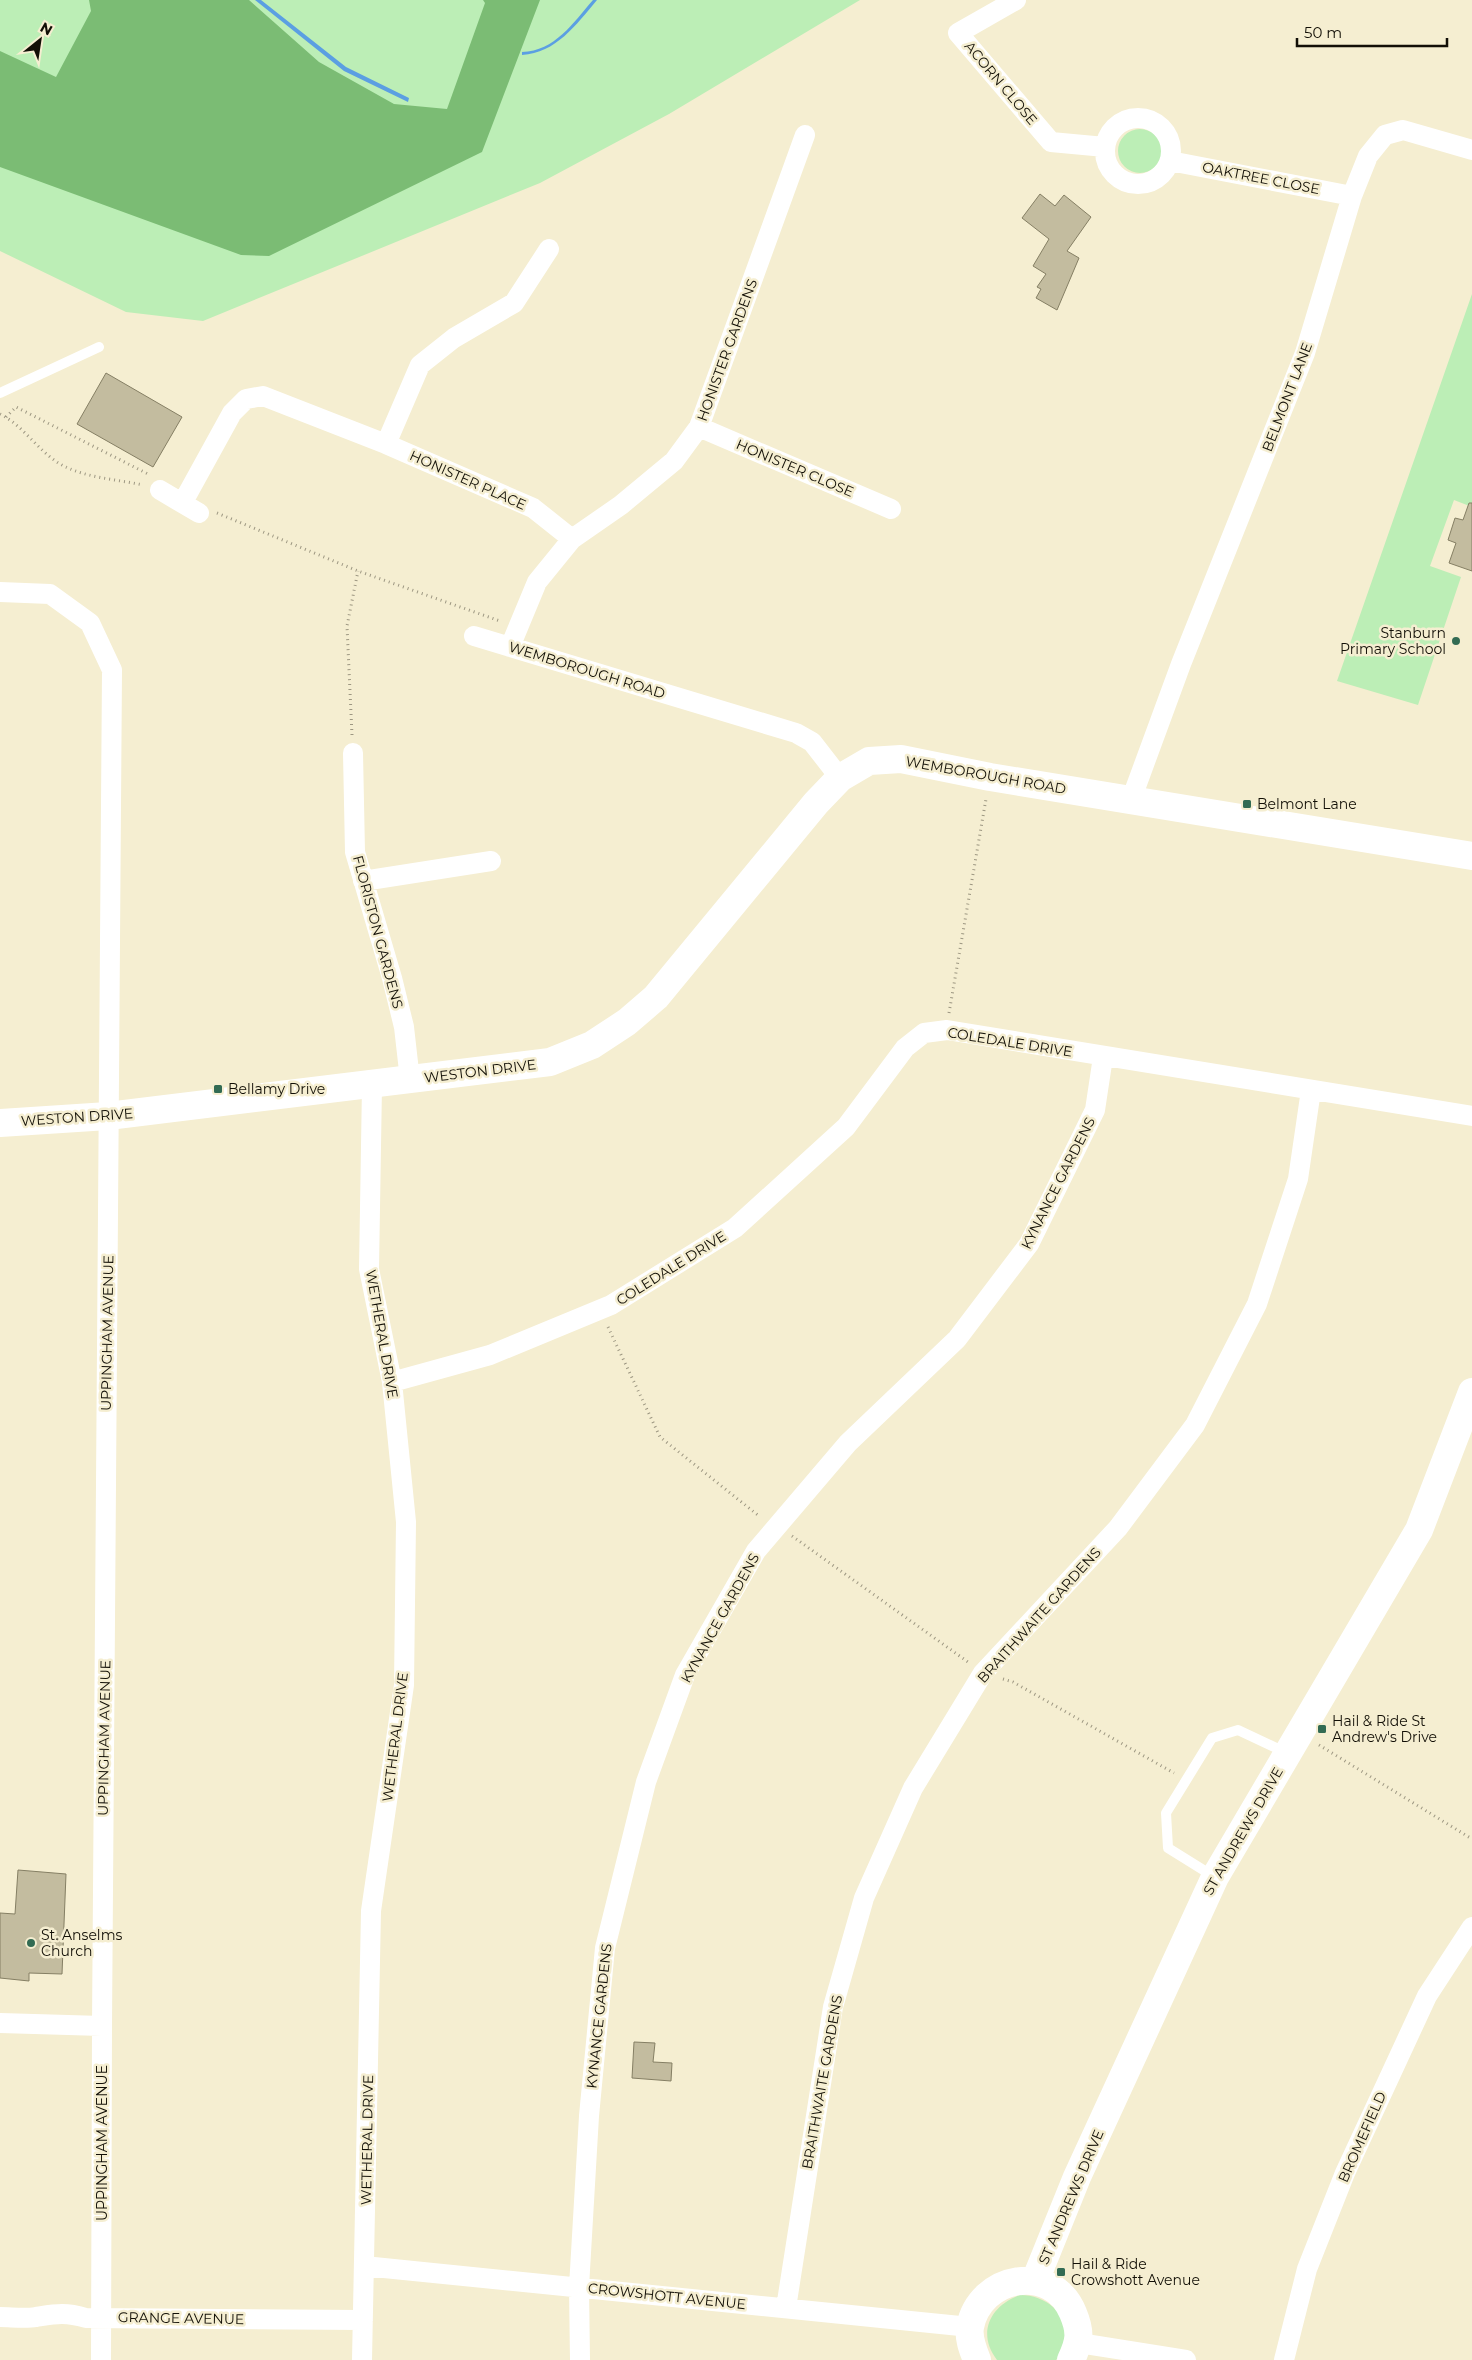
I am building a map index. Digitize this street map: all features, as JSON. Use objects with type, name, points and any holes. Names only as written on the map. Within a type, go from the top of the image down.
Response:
[{"type":"street","name":"ACORN CLOSE","points":[[1016,0],[958,34],[1051,142],[1105,147]]},
{"type":"street","points":[[1145,118],[1156,122],[1167,134],[1172,150],[1166,171],[1148,183],[1137,184],[1126,182],[1117,177],[1108,163],[1105,147],[1114,127],[1129,119],[1145,118]]},
{"type":"street","name":"BELMONT LANE","points":[[1131,800],[1184,655],[1305,353],[1352,196],[1368,156],[1385,135],[1402,130],[1472,150]]},
{"type":"street","name":"HONISTER GARDENS","points":[[510,647],[537,582],[572,539],[621,504],[674,461],[698,426],[805,135]]},
{"type":"street","name":"OAKTREE CLOSE","points":[[1170,161],[1352,196]]},
{"type":"street","points":[[386,444],[420,365],[454,338],[514,303],[549,249]]},
{"type":"street","name":"HONISTER PLACE","points":[[189,504],[232,413],[246,399],[262,396],[386,444],[533,508],[572,539]]},
{"type":"street","name":"HONISTER CLOSE","points":[[698,426],[891,509]]},
{"type":"street","points":[[158,485],[189,504]]},
{"type":"street","points":[[0,592],[50,594],[90,623],[112,670],[108,1116]]},
{"type":"street","name":"WEMBOROUGH ROAD","points":[[474,636],[796,733],[812,742],[840,778],[869,761],[901,759],[990,777],[1472,856]]},
{"type":"street","name":"FLORISTON GARDENS","points":[[353,753],[355,852],[392,978],[404,1027],[410,1080]]},
{"type":"street","name":"WESTON DRIVE","points":[[0,1123],[108,1116],[550,1062],[592,1045],[627,1022],[656,997],[816,803],[840,778]]},
{"type":"street","points":[[363,881],[491,861]]},
{"type":"street","name":"COLEDALE DRIVE","points":[[392,1382],[490,1355],[611,1305],[736,1228],[846,1127],[905,1048],[924,1033],[946,1030],[1472,1116]]},
{"type":"street","name":"KYNANCE GARDENS","points":[[580,2360],[579,2287],[589,2116],[605,1948],[646,1782],[686,1675],[756,1551],[848,1443],[957,1339],[1029,1244],[1095,1110],[1104,1057]]},
{"type":"street","name":"WETHERAL DRIVE","points":[[362,2360],[371,1911],[404,1685],[406,1522],[392,1382],[369,1270],[372,1085]]},
{"type":"street","name":"BRAITHWAITE GARDENS","points":[[786,2308],[832,2007],[864,1898],[912,1788],[983,1672],[1118,1528],[1195,1425],[1257,1304],[1298,1179],[1311,1090]]},
{"type":"street","name":"UPPINGHAM AVENUE","points":[[102,2360],[102,2026],[108,1116]]},
{"type":"street","name":"ST ANDREWS DRIVE","points":[[1035,2281],[1077,2177],[1215,1877],[1420,1530],[1472,1392]]},
{"type":"street","name":"BROMEFIELD","points":[[1284,2360],[1307,2270],[1345,2173],[1427,1996],[1472,1927]]},
{"type":"street","points":[[0,2023],[102,2026]]},
{"type":"street","name":"CROWSHOTT AVENUE","points":[[364,2266],[970,2327]]},
{"type":"street","points":[[977,2360],[971,2344],[970,2327],[979,2304],[994,2289],[1014,2281],[1035,2281],[1055,2290],[1070,2304],[1078,2324],[1075,2351],[1186,2360]]},
{"type":"street","name":"GRANGE AVENUE","points":[[0,2317],[35,2317],[47,2314],[102,2318],[363,2320]]},
{"type":"lane","points":[[0,393],[99,347]]},
{"type":"lane","points":[[1215,1877],[1168,1848],[1166,1813],[1212,1738],[1238,1730],[1294,1743]]},
{"type":"path","points":[[6,417],[16,407],[158,485]]},
{"type":"path","points":[[0,414],[22,428],[38,446],[60,464],[89,476],[158,485]]},
{"type":"path","points":[[189,504],[202,506],[358,571],[504,622]]},
{"type":"path","points":[[353,753],[348,626],[358,571]]},
{"type":"path","points":[[946,1030],[990,777]]},
{"type":"path","points":[[599,1310],[660,1437],[752,1512],[802,1542],[983,1672],[1013,1682],[1186,1780]]},
{"type":"path","points":[[1294,1743],[1472,1839]]},
{"type":"green space","points":[[0,0],[860,0],[669,114],[540,183],[203,321],[126,312],[0,251]]},
{"type":"green space","points":[[89,0],[249,0],[319,62],[394,104],[447,109],[485,3],[483,0],[540,0],[482,152],[269,256],[241,255],[0,167],[0,51],[56,77],[91,11]]},
{"type":"green space","points":[[1144,129],[1156,135],[1161,142],[1161,160],[1156,167],[1149,172],[1136,173],[1128,170],[1121,163],[1118,147],[1121,139],[1128,132]]},
{"type":"green space","points":[[1472,294],[1472,507],[1454,500],[1430,566],[1461,577],[1418,705],[1337,681]]},
{"type":"green space","points":[[1020,2295],[1045,2301],[1062,2317],[1066,2327],[1067,2338],[1064,2349],[1056,2360],[997,2360],[991,2350],[987,2330],[994,2313],[1001,2306]]},
{"type":"water","points":[[255,0],[261,0],[346,67],[409,98],[408,102],[344,71]]},
{"type":"water","points":[[593,0],[597,0],[573,28],[555,43],[534,53],[522,55],[522,52],[544,47],[554,41]]},
{"type":"building","points":[[1040,194],[1055,206],[1064,195],[1091,217],[1067,251],[1079,258],[1057,310],[1036,298],[1041,289],[1037,287],[1046,274],[1033,266],[1049,239],[1022,218]]},
{"type":"building","points":[[106,373],[182,417],[153,467],[77,424]]},
{"type":"building","points":[[1469,503],[1472,503],[1472,571],[1449,563],[1456,543],[1448,540],[1455,518],[1463,520]]},
{"type":"building","name":"St. Anselms Church","points":[[18,1870],[66,1874],[62,1974],[29,1973],[29,1981],[0,1978],[0,1913],[15,1914]]},
{"type":"building","points":[[634,2042],[655,2043],[653,2062],[672,2063],[671,2081],[632,2078]]},
{"type":"place","name":"Stanburn Primary School","points":[[1456,641]]},
{"type":"place","name":"Belmont Lane","points":[[1247,804]]},
{"type":"place","name":"Bellamy Drive","points":[[218,1089]]},
{"type":"place","name":"Hail & Ride St Andrew's Drive","points":[[1322,1729]]},
{"type":"place","name":"St. Anselms Church","points":[[31,1943]]},
{"type":"place","name":"Hail & Ride Crowshott Avenue","points":[[1061,2272]]}]
